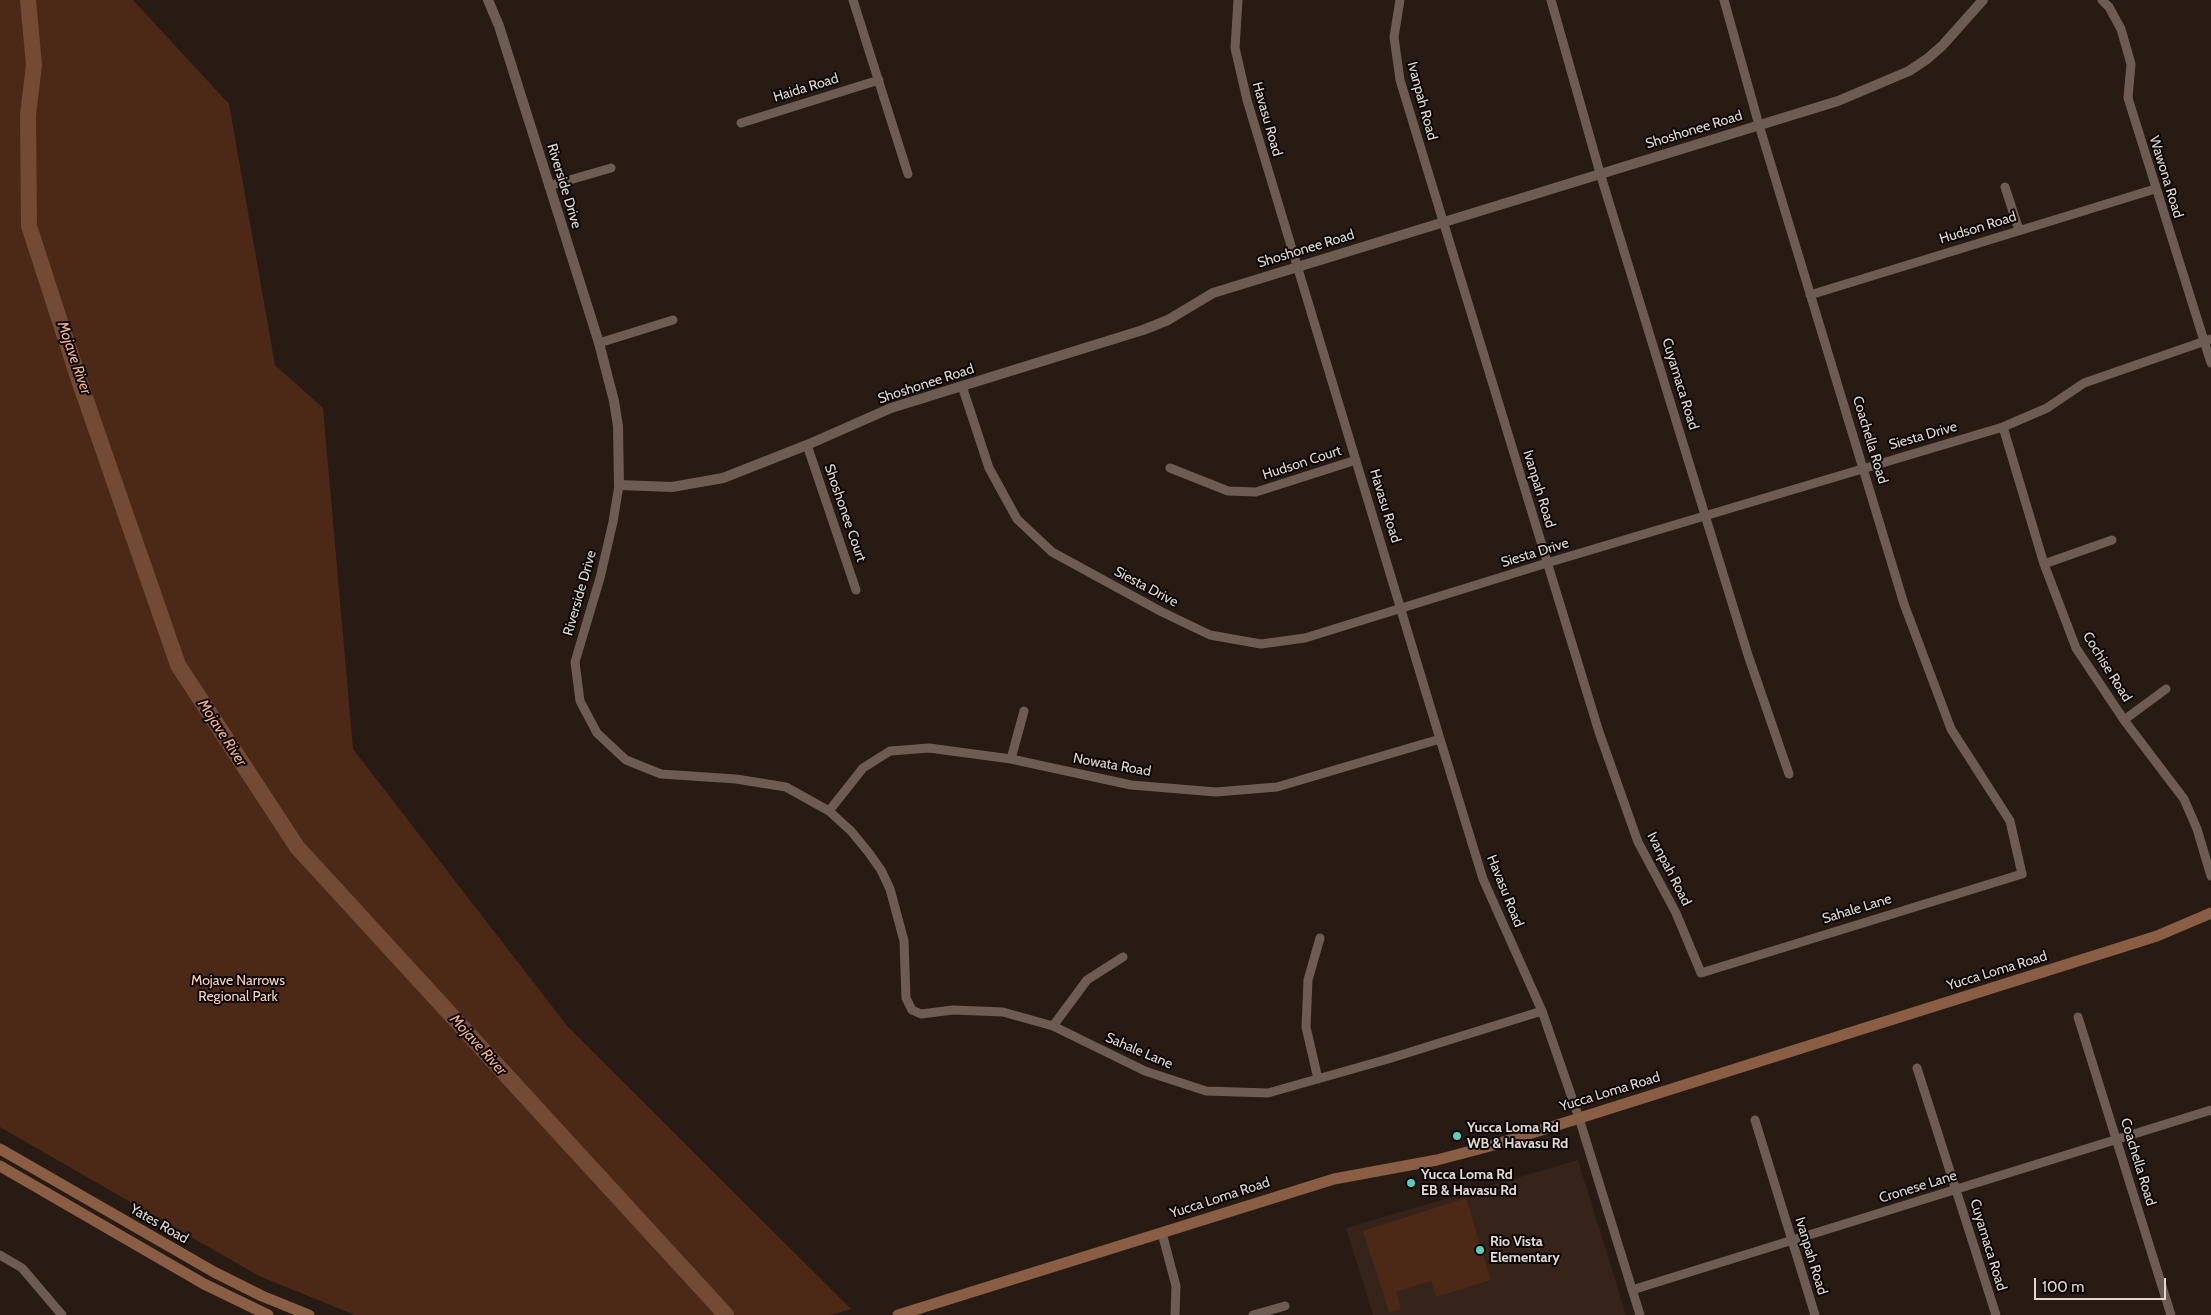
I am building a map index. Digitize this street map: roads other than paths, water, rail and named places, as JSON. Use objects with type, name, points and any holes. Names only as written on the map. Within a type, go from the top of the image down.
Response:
[{"type":"main road","name":"Yucca Loma Road","points":[[898,1315],[1334,1179],[1437,1160],[1579,1118],[2156,936],[2211,913]]},
{"type":"main road","name":"Yates Road","points":[[0,1149],[214,1272],[262,1296],[309,1315]]},
{"type":"main road","points":[[0,1166],[204,1284],[268,1315]]},
{"type":"street","name":"Riverside Drive","points":[[488,0],[499,26],[599,343],[614,401],[618,426],[619,485],[613,522],[600,578],[575,662],[580,701],[597,733],[626,760],[661,774],[736,779],[786,787],[829,811],[851,831],[881,870],[890,889],[904,941],[906,998],[912,1010]]},
{"type":"street","points":[[853,0],[908,174]]},
{"type":"street","name":"Havasu Road","points":[[1238,0],[1234,48],[1247,100],[1440,739],[1483,879],[1542,1011],[1579,1118],[1640,1315]]},
{"type":"street","name":"Ivanpah Road","points":[[1400,0],[1394,37],[1400,80],[1599,732],[1638,842],[1676,913],[1700,973]]},
{"type":"street","name":"Cuyamaca Road","points":[[1551,0],[1600,173],[1707,516],[1748,655],[1789,774]]},
{"type":"street","name":"Coachella Road","points":[[1724,0],[1759,125],[1904,604],[1951,729],[2010,822],[2022,874]]},
{"type":"street","name":"Shoshonee Road","points":[[619,485],[672,487],[723,478],[807,445],[891,408],[1143,330],[1168,320],[1213,293],[1297,265],[1838,101],[1875,88],[1909,71],[1942,46],[1983,0]]},
{"type":"street","name":"Wawona Road","points":[[2102,0],[2109,7],[2121,29],[2131,64],[2128,98],[2155,189],[2207,340],[2211,364]]},
{"type":"street","name":"Haida Road","points":[[741,123],[878,80]]},
{"type":"street","points":[[550,186],[611,168]]},
{"type":"street","points":[[2006,187],[2019,230]]},
{"type":"street","name":"Hudson Road","points":[[1810,295],[2155,189]]},
{"type":"street","points":[[599,343],[673,320]]},
{"type":"street","name":"Siesta Drive","points":[[962,386],[989,468],[1017,519],[1052,552],[1162,612],[1210,635],[1261,644],[1305,638],[1864,467],[2003,428],[2047,408],[2084,383],[2207,340]]},
{"type":"street","name":"Cochise Road","points":[[2003,428],[2044,564],[2076,648],[2124,720],[2184,799],[2211,876]]},
{"type":"street","name":"Shoshonee Court","points":[[807,445],[856,590]]},
{"type":"street","name":"Hudson Court","points":[[1170,468],[1228,492],[1256,492],[1356,460]]},
{"type":"street","points":[[2044,564],[2112,540]]},
{"type":"street","points":[[2124,720],[2166,689]]},
{"type":"street","points":[[1011,759],[1024,710]]},
{"type":"street","name":"Nowata Road","points":[[829,811],[863,768],[890,751],[929,748],[1011,759],[1130,786],[1216,792],[1277,787],[1440,739]]},
{"type":"street","name":"Sahale Lane","points":[[1700,973],[2022,874]]},
{"type":"street","points":[[1318,1079],[1306,1027],[1308,980],[1320,938]]},
{"type":"street","points":[[1053,1026],[1087,980],[1122,957]]},
{"type":"street","name":"Sahale Lane","points":[[912,1010],[921,1014],[953,1010],[1003,1012],[1053,1026],[1145,1071],[1206,1091],[1268,1093],[1388,1059],[1542,1011]]},
{"type":"street","name":"Coachella Road","points":[[2078,1017],[2171,1315]]},
{"type":"street","name":"Cuyamaca Road","points":[[1917,1068],[1996,1315]]},
{"type":"street","name":"Cronese Lane","points":[[1632,1290],[2211,1110]]},
{"type":"street","name":"Ivanpah Road","points":[[1755,1120],[1815,1315]]},
{"type":"street","points":[[1162,1232],[1176,1286],[1175,1315]]},
{"type":"street","points":[[0,1255],[22,1268],[62,1315]]},
{"type":"street","points":[[1253,1315],[1285,1306]]},
{"type":"waterway","name":"Mojave River","points":[[28,0],[34,65],[28,115],[29,226],[80,383],[178,665],[297,847],[726,1315]]},
{"type":"place","name":"Yucca Loma Rd WB & Havasu Rd","points":[[1457,1136]]},
{"type":"place","name":"Yucca Loma Rd EB & Havasu Rd","points":[[1411,1183]]},
{"type":"place","name":"Rio Vista Elementary","points":[[1480,1250]]},
{"type":"park label","name":"Mojave Narrows Regional Park","points":[[238,990]]}]
